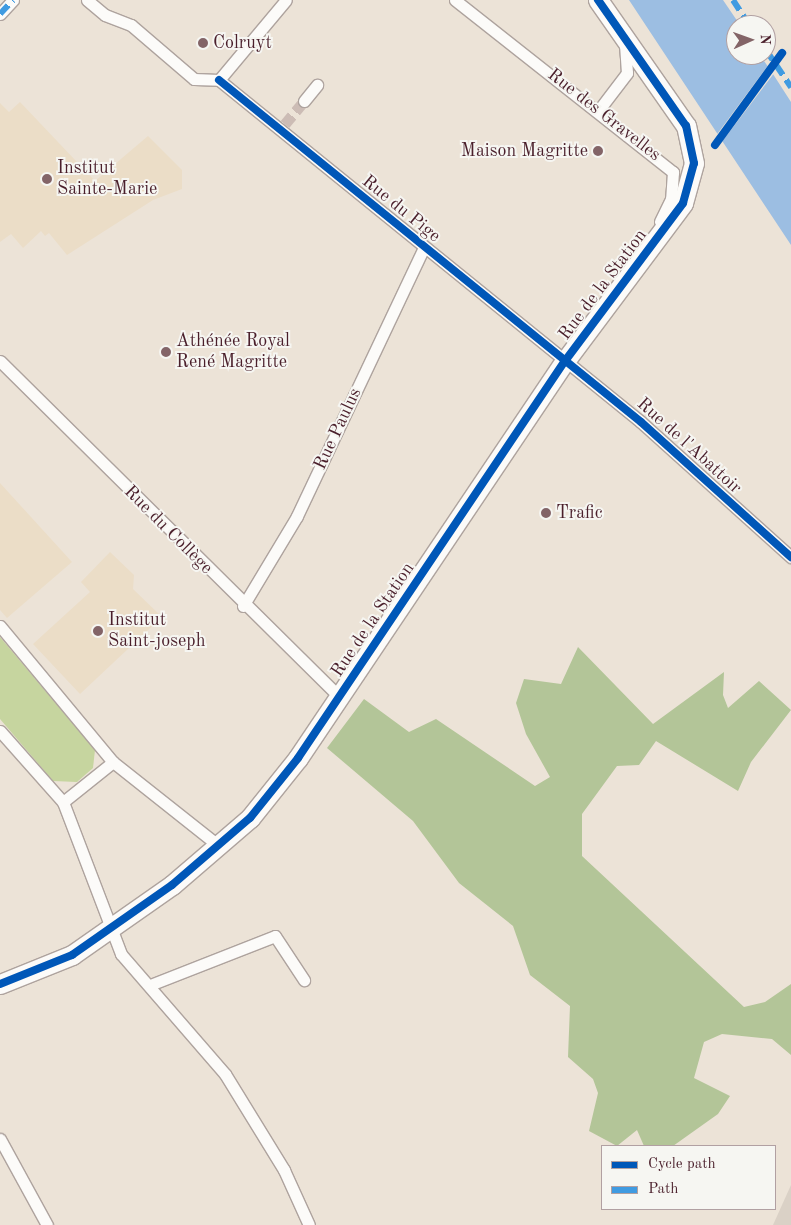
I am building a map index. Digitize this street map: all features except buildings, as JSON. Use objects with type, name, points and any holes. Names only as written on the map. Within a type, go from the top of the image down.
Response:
[{"type":"main road","name":"Rue de la Station","points":[[0,984],[72,955],[219,846],[250,818],[339,697],[564,362],[690,188],[694,163],[686,126],[601,5]]},
{"type":"street","points":[[0,14],[13,0]]},
{"type":"street","points":[[87,0],[105,15],[131,25],[194,79],[218,80],[286,0]]},
{"type":"street","name":"Rue des Gravelles","points":[[455,0],[673,172],[672,199],[638,261]]},
{"type":"street","points":[[598,111],[622,86],[630,62],[601,5]]},
{"type":"street","name":"Rue du Pige","points":[[218,80],[282,127],[564,362]]},
{"type":"street","points":[[304,101],[317,85]]},
{"type":"street","name":"Rue Paulus","points":[[243,606],[297,516],[424,247]]},
{"type":"street","name":"Rue du Collège","points":[[0,361],[243,606],[339,697]]},
{"type":"street","name":"Rue de l'Abattoir","points":[[564,362],[641,422],[791,557]]},
{"type":"street","points":[[0,626],[113,762],[219,846]]},
{"type":"street","points":[[0,731],[63,802],[122,954],[225,1074],[284,1170],[309,1225]]},
{"type":"street","points":[[63,802],[113,762]]},
{"type":"street","points":[[150,985],[275,936],[304,980]]},
{"type":"street","points":[[0,1138],[47,1225]]},
{"type":"shaded area","name":"Institut Sainte-Marie","points":[[20,102],[95,181],[148,136],[182,170],[182,189],[153,200],[67,255],[49,233],[45,236],[41,231],[23,248],[11,234],[0,242],[0,103],[9,112]]},
{"type":"shaded area","points":[[0,483],[72,562],[7,618],[0,610]]},
{"type":"shaded area","name":"Institut Saint-joseph","points":[[110,552],[134,575],[133,589],[162,617],[80,694],[33,644],[90,592],[81,582]]},
{"type":"shaded area","points":[[791,1185],[791,1225],[773,1225]]},
{"type":"green space","points":[[0,637],[95,750],[93,768],[77,782],[53,781],[0,719]]},
{"type":"green space","points":[[578,647],[653,724],[724,672],[723,695],[728,708],[759,681],[791,710],[751,762],[738,791],[656,741],[639,765],[617,766],[582,814],[582,856],[744,1007],[765,1002],[791,984],[791,1055],[772,1039],[722,1034],[704,1042],[694,1078],[730,1096],[718,1114],[674,1145],[644,1145],[637,1130],[618,1145],[615,1145],[589,1131],[598,1093],[593,1079],[568,1057],[570,1006],[530,975],[513,926],[459,883],[413,821],[327,748],[364,699],[409,732],[436,719],[535,786],[550,777],[526,734],[516,703],[524,679],[561,684]]},
{"type":"water","points":[[629,0],[723,0],[733,15],[726,15],[726,65],[767,65],[773,74],[791,102],[791,245]]},
{"type":"pier","points":[[770,65],[775,72],[721,143],[715,137]]},
{"type":"tunnel","points":[[285,124],[304,101]]},
{"type":"marked path","points":[[0,14],[13,0]]},
{"type":"marked path","points":[[733,0],[743,15]]},
{"type":"marked path","points":[[776,65],[791,87]]},
{"type":"cycle path","points":[[0,984],[72,955],[172,885],[250,818],[298,758],[565,361],[683,203],[694,163],[686,126],[598,0]]},
{"type":"cycle path","points":[[715,145],[782,53]]},
{"type":"cycle path","points":[[219,80],[641,422],[791,557]]},
{"type":"place","name":"Colruyt","points":[[203,43]]},
{"type":"place","name":"Maison Magritte","points":[[598,151]]},
{"type":"place","name":"Institut Sainte-Marie","points":[[47,179]]},
{"type":"place","name":"Athénée Royal René Magritte","points":[[166,352]]},
{"type":"place","name":"Trafic","points":[[546,513]]},
{"type":"place","name":"Institut Saint-joseph","points":[[98,631]]}]
